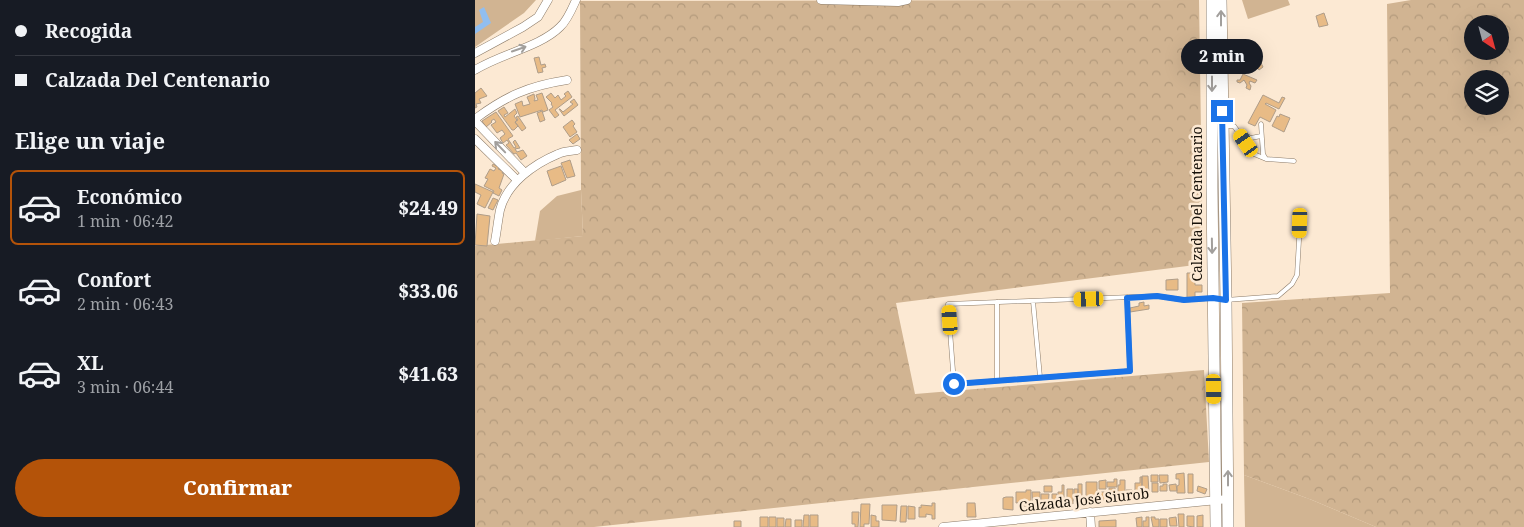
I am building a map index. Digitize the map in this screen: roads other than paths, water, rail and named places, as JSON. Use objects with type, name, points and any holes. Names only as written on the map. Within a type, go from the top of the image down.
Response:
[{"type":"main road","name":"Calzada Del Centenario","points":[[1212,0],[1213,298],[1222,499],[1228,527]]},
{"type":"main road","name":"Calzada Del Centenario","points":[[1216,527],[1222,499],[1226,300],[1221,0]]},
{"type":"street","points":[[475,53],[538,17],[548,0]]},
{"type":"street","points":[[475,70],[504,54],[546,38],[561,27],[576,0]]},
{"type":"street","points":[[821,0],[898,2],[907,0]]},
{"type":"street","points":[[525,173],[475,120],[492,106],[515,93],[541,84],[567,80]]},
{"type":"street","points":[[475,139],[517,180]]},
{"type":"street","points":[[495,240],[501,208],[517,180],[525,173],[559,153],[577,150]]},
{"type":"street","name":"Calzada José Siurob","points":[[944,527],[1222,499]]},
{"type":"street","points":[[1091,512],[1091,527]]},
{"type":"lane","points":[[1261,124],[1263,154],[1266,159]]},
{"type":"lane","points":[[1223,126],[1234,126],[1258,157],[1294,161]]},
{"type":"lane","points":[[1238,132],[1251,138],[1261,136]]},
{"type":"lane","points":[[1127,298],[1130,371],[954,384],[949,304],[1157,296],[1184,300],[1213,298],[1226,300],[1278,296],[1292,284],[1299,270],[1300,223]]},
{"type":"lane","points":[[1033,301],[1040,377]]},
{"type":"lane","points":[[997,302],[997,380]]},
{"type":"water","points":[[484,7],[491,23],[475,34],[475,27],[483,22],[479,10]]}]
